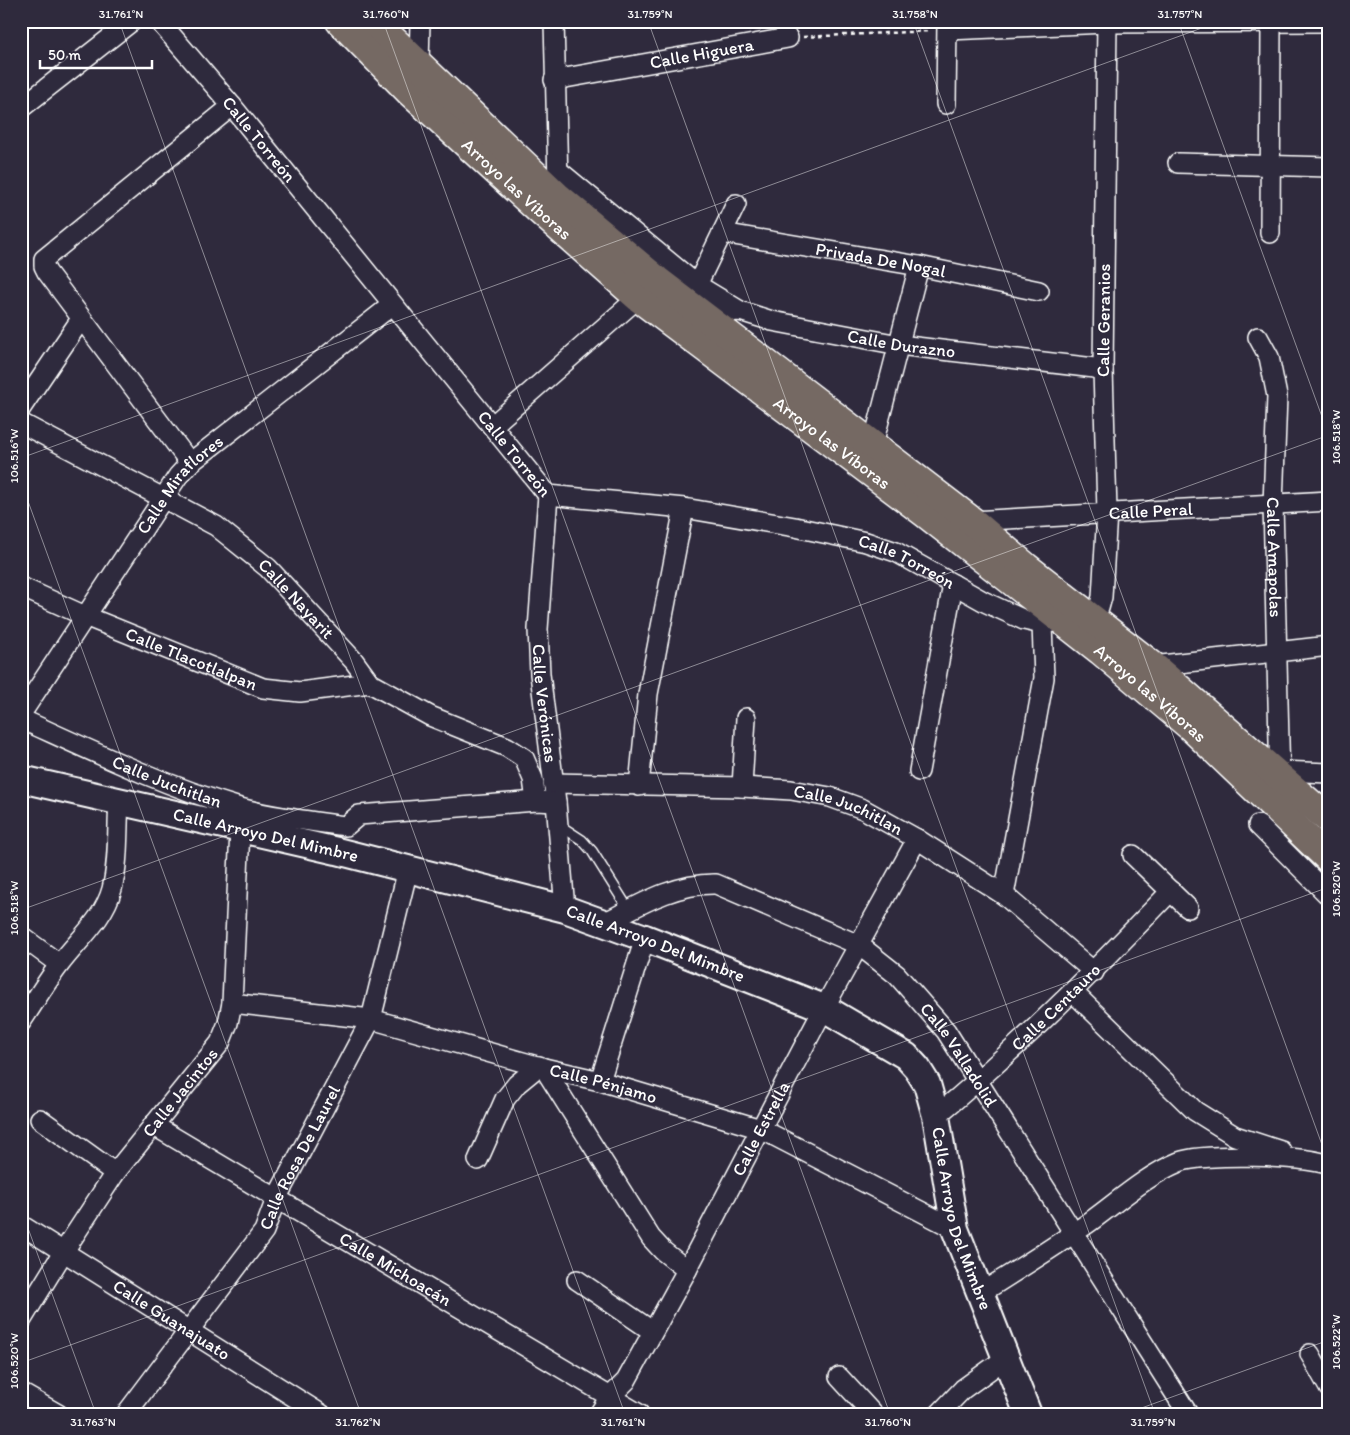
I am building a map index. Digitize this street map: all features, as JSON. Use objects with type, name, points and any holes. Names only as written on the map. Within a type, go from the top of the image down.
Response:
[{"type":"main road","name":"Arroyo las Víboras","points":[[340,21],[410,92],[538,209],[648,289],[1066,621],[1191,727],[1329,859]]},
{"type":"main road","name":"Arroyo las Víboras","points":[[373,21],[419,66],[558,183],[648,289],[701,314],[972,520],[1026,568],[1066,621],[1153,666],[1280,775],[1329,820]]},
{"type":"street","points":[[21,108],[132,21]]},
{"type":"street","name":"Calle Torreón","points":[[159,21],[232,106],[392,306],[548,496],[684,508],[866,542],[896,552],[953,584],[1024,620],[1066,621]]},
{"type":"street","points":[[419,66],[420,21]]},
{"type":"street","points":[[554,21],[558,183],[697,284],[740,311]]},
{"type":"street","points":[[1270,233],[1271,21]]},
{"type":"street","points":[[946,104],[948,26],[1107,22],[1329,22]]},
{"type":"street","name":"Calle Geranios","points":[[1066,621],[1098,608],[1102,597],[1107,512],[1103,369],[1107,22]]},
{"type":"street","name":"Calle Higuera","points":[[554,80],[788,38]]},
{"type":"street","points":[[190,463],[81,319],[44,266],[44,259],[232,106]]},
{"type":"street","points":[[1178,163],[1270,167],[1329,167]]},
{"type":"street","points":[[697,284],[736,204]]},
{"type":"street","name":"Privada De Nogal","points":[[722,232],[919,266],[1039,291]]},
{"type":"street","points":[[873,444],[919,266]]},
{"type":"street","points":[[492,426],[648,289]]},
{"type":"street","name":"Calle Miraflores","points":[[21,714],[165,498],[171,484],[190,463],[392,306]]},
{"type":"street","name":"Calle Durazno","points":[[701,314],[740,311],[772,320],[899,345],[1103,369]]},
{"type":"street","points":[[21,408],[81,319]]},
{"type":"street","name":"Calle Amapolas","points":[[1258,337],[1269,357],[1276,386],[1277,418],[1273,505],[1280,775]]},
{"type":"street","name":"Calle Nayarit","points":[[21,423],[216,526],[268,568],[354,661],[370,683],[430,716],[507,746],[524,758],[533,779],[536,801]]},
{"type":"street","name":"Calle Verónicas","points":[[548,496],[538,628],[540,674],[556,802],[565,909]]},
{"type":"street","name":"Calle Peral","points":[[972,520],[1329,501]]},
{"type":"street","points":[[639,786],[648,694],[684,508]]},
{"type":"street","points":[[919,771],[953,584]]},
{"type":"street","name":"Calle Tlacotlalpan","points":[[21,587],[85,616],[263,688],[300,692],[370,683]]},
{"type":"street","points":[[1004,895],[1044,678],[1066,621]]},
{"type":"street","points":[[1153,666],[1329,646]]},
{"type":"street","points":[[742,787],[746,718]]},
{"type":"street","name":"Calle Juchitlan","points":[[21,719],[141,773],[238,807],[272,825],[346,826]]},
{"type":"street","points":[[1280,775],[1329,773]]},
{"type":"street","name":"Calle Arroyo Del Mimbre","points":[[21,779],[240,830],[272,825],[337,851],[565,909],[824,1008],[906,1056],[917,1068],[927,1084],[936,1116],[955,1229],[979,1294],[1028,1414]]},
{"type":"street","name":"Calle Juchitlan","points":[[553,783],[742,787],[791,790],[830,797],[863,809],[917,839],[1004,895],[1094,972]]},
{"type":"street","points":[[21,1022],[59,964],[95,922],[112,890],[115,874],[119,801]]},
{"type":"street","points":[[337,851],[346,826],[359,815],[536,801],[556,802]]},
{"type":"street","points":[[1258,825],[1329,896]]},
{"type":"street","name":"Calle Jacintos","points":[[21,1322],[64,1251],[116,1173],[220,1043],[228,1023],[232,1003],[240,830]]},
{"type":"street","name":"Calle Estrella","points":[[599,1414],[610,1397],[626,1381],[687,1270],[824,1008],[917,839]]},
{"type":"street","points":[[1133,855],[1188,908]]},
{"type":"street","name":"Calle Rosa De Laurel","points":[[126,1414],[264,1231],[276,1199],[371,1019],[408,869]]},
{"type":"street","name":"Calle Valladolid","points":[[604,923],[676,889],[700,883],[716,884],[859,945],[897,975],[946,1031],[1188,1414]]},
{"type":"street","name":"Calle Centauro","points":[[936,1116],[978,1081],[1094,972],[1171,891]]},
{"type":"street","points":[[21,936],[59,964]]},
{"type":"street","points":[[600,1081],[645,938]]},
{"type":"street","points":[[1073,992],[1203,1116],[1226,1131],[1252,1144],[1323,1162]]},
{"type":"street","name":"Calle Pénjamo","points":[[232,1003],[371,1019],[541,1067],[600,1081],[761,1129],[955,1229]]},
{"type":"street","points":[[478,1160],[505,1099],[517,1084],[541,1067],[651,1238],[663,1251],[687,1270]]},
{"type":"street","points":[[40,1119],[116,1173]]},
{"type":"street","name":"Calle Michoacán","points":[[153,1125],[639,1414]]},
{"type":"street","points":[[979,1294],[1074,1233],[1161,1171],[1180,1162],[1206,1158],[1323,1162]]},
{"type":"street","name":"Calle Guanajuato","points":[[21,1225],[321,1414]]},
{"type":"street","points":[[577,1280],[652,1331]]},
{"type":"street","points":[[1310,1354],[1329,1388]]},
{"type":"street","points":[[939,1414],[963,1389],[1006,1358]]},
{"type":"street","points":[[839,1377],[873,1414]]},
{"type":"street","points":[[21,1393],[58,1414]]},
{"type":"lane","points":[[558,824],[582,840],[592,851],[629,910]]},
{"type":"path","points":[[788,38],[948,26]]}]
